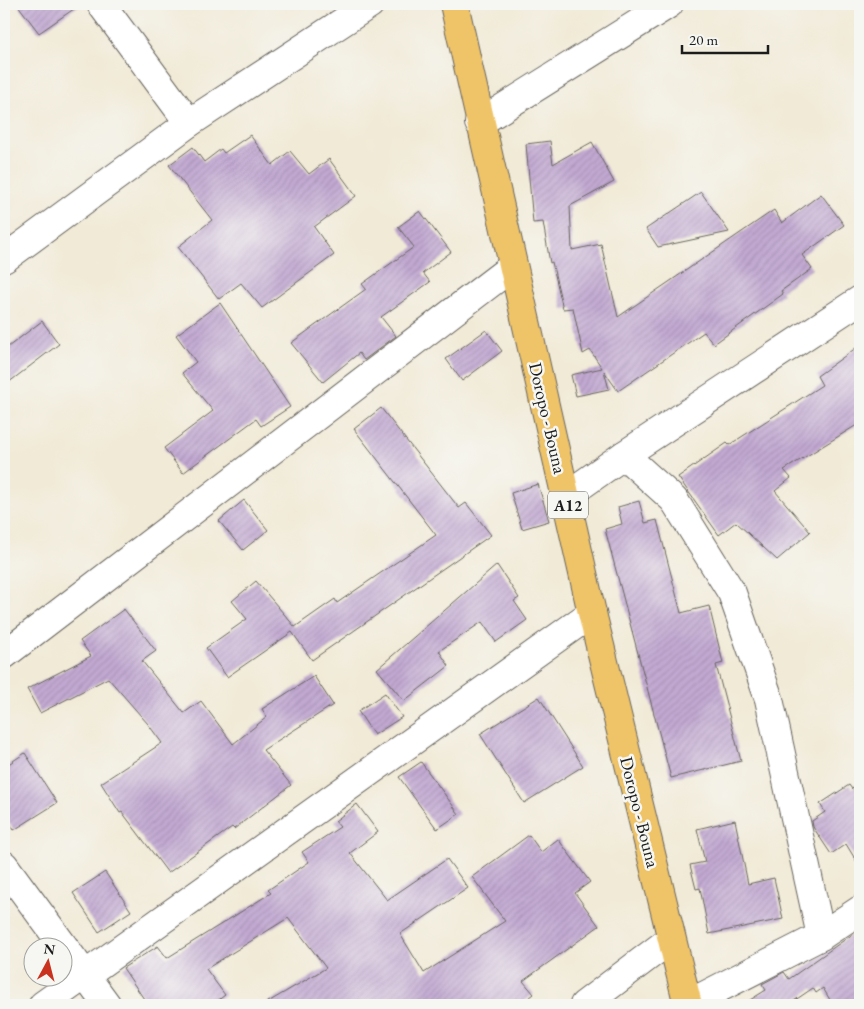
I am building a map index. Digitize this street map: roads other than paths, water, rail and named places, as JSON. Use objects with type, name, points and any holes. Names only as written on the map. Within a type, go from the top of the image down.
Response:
[{"type":"main road","name":"Doropo - Bouna","points":[[454,4],[479,123],[592,613],[688,1005]]},
{"type":"street","points":[[101,4],[189,123]]},
{"type":"street","points":[[4,259],[189,123],[370,4]]},
{"type":"street","points":[[479,123],[669,4]]},
{"type":"street","points":[[4,655],[513,266]]},
{"type":"street","points":[[566,496],[624,455],[860,300]]},
{"type":"street","points":[[624,455],[674,500],[732,593],[769,699],[821,936]]},
{"type":"street","points":[[43,1005],[592,613]]},
{"type":"street","points":[[4,865],[107,1005]]},
{"type":"street","points":[[688,1005],[821,936],[860,910]]},
{"type":"street","points":[[584,1005],[671,939]]}]
